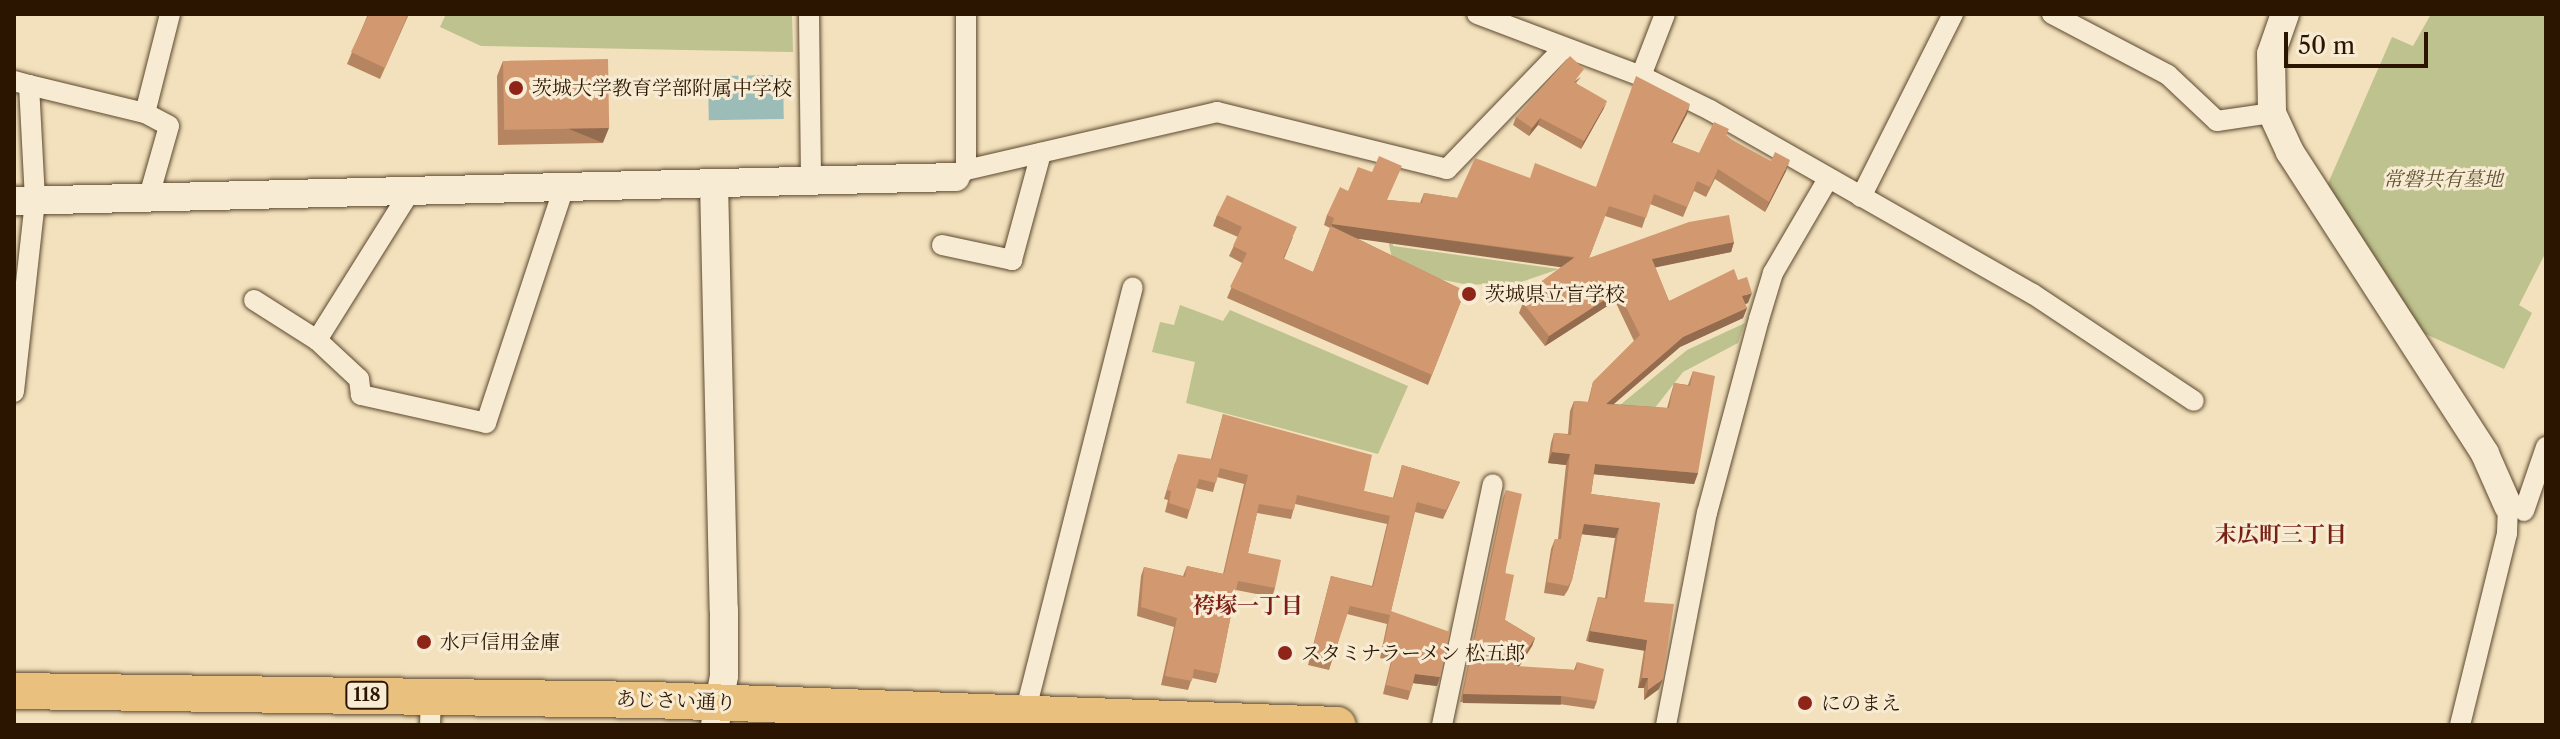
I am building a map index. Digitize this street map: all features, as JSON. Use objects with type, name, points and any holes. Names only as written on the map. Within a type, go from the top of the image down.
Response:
[{"type":"highway","name":"あじさい通り","points":[[14,691],[430,710],[832,716],[1025,713],[1338,725]]},
{"type":"street","points":[[145,113],[170,14]]},
{"type":"street","points":[[809,14],[811,181]]},
{"type":"street","points":[[961,173],[966,14]]},
{"type":"street","points":[[1477,14],[1641,76],[2033,294],[2194,401]]},
{"type":"street","points":[[1641,76],[1665,14]]},
{"type":"street","points":[[1861,197],[1953,14]]},
{"type":"street","points":[[2052,14],[2168,75],[2217,121],[2272,113]]},
{"type":"street","points":[[2285,14],[2271,54],[2272,113],[2290,152],[2485,454],[2516,508]]},
{"type":"street","points":[[24,201],[811,181],[961,173],[1217,112],[1447,169],[1563,49]]},
{"type":"street","points":[[14,392],[24,201],[22,83],[145,113],[169,126],[149,196]]},
{"type":"street","points":[[942,245],[1012,260],[1041,153]]},
{"type":"street","points":[[1666,725],[1707,513],[1762,308],[1773,273],[1828,179]]},
{"type":"street","points":[[714,183],[723,502],[724,676],[717,714]]},
{"type":"street","points":[[254,300],[317,340],[359,379],[361,395],[486,423],[564,187]]},
{"type":"street","points":[[317,340],[411,190]]},
{"type":"street","points":[[1025,713],[1133,287]]},
{"type":"street","points":[[2460,725],[2507,533],[2546,447]]},
{"type":"street","points":[[1442,725],[1493,484]]},
{"type":"green space","points":[[446,14],[792,14],[793,52],[481,46],[440,27]]},
{"type":"green space","name":"常磐共有墓地","points":[[2431,14],[2546,14],[2546,252],[2519,305],[2532,313],[2504,369],[2414,329],[2326,188],[2392,37],[2413,46]]},
{"type":"green space","points":[[1391,217],[1393,246],[1559,269],[1521,282],[1469,285],[1428,277],[1398,263],[1391,254],[1386,230]]},
{"type":"green space","points":[[1180,305],[1223,321],[1230,310],[1408,386],[1378,454],[1186,403],[1195,362],[1152,352],[1160,322],[1174,325]]},
{"type":"green space","points":[[1745,323],[1738,343],[1683,372],[1654,409],[1614,410],[1687,350]]},
{"type":"water","points":[[783,75],[784,119],[709,120],[708,76]]},
{"type":"building","points":[[369,14],[408,14],[385,68],[351,52]]},
{"type":"building","points":[[1570,56],[1584,69],[1574,82],[1607,101],[1584,141],[1540,118],[1532,128],[1516,117]]},
{"type":"building","points":[[608,59],[609,128],[504,130],[503,61]]},
{"type":"building","points":[[1636,76],[1690,104],[1671,142],[1699,153],[1714,122],[1729,129],[1726,135],[1732,140],[1771,161],[1775,152],[1790,160],[1769,202],[1718,169],[1710,187],[1697,181],[1687,207],[1654,194],[1646,218],[1609,206],[1589,258],[1689,222],[1729,215],[1734,242],[1652,259],[1669,301],[1734,269],[1738,280],[1747,277],[1752,293],[1742,296],[1747,308],[1683,337],[1606,404],[1669,408],[1674,383],[1690,386],[1693,371],[1715,376],[1698,473],[1595,464],[1591,494],[1660,503],[1644,602],[1674,604],[1663,679],[1648,690],[1648,678],[1642,678],[1647,640],[1590,631],[1598,597],[1607,599],[1619,528],[1584,524],[1572,580],[1568,586],[1547,582],[1555,539],[1561,539],[1570,454],[1552,452],[1554,433],[1571,435],[1574,401],[1589,402],[1593,382],[1640,335],[1618,291],[1549,336],[1523,303],[1530,298],[1527,292],[1575,257],[1332,224],[1334,218],[1327,215],[1340,187],[1348,191],[1358,167],[1372,172],[1379,156],[1402,166],[1387,200],[1422,203],[1424,193],[1457,198],[1475,158],[1530,178],[1535,163],[1596,187]]},
{"type":"building","points":[[1227,195],[1297,227],[1283,258],[1313,272],[1331,226],[1465,291],[1432,375],[1230,287],[1247,253],[1233,246],[1242,227],[1217,215]]},
{"type":"building","points":[[1223,414],[1372,455],[1364,491],[1394,498],[1402,465],[1460,482],[1446,510],[1417,502],[1391,611],[1450,632],[1440,677],[1415,674],[1411,691],[1386,685],[1394,652],[1383,649],[1390,615],[1350,606],[1332,661],[1311,656],[1331,576],[1373,587],[1390,516],[1297,495],[1294,510],[1259,504],[1248,553],[1281,560],[1275,588],[1238,581],[1219,674],[1194,669],[1192,681],[1165,676],[1177,618],[1141,607],[1144,567],[1185,577],[1187,566],[1224,574],[1248,475],[1220,468],[1216,483],[1199,479],[1190,510],[1169,503],[1171,491],[1167,490],[1178,454],[1212,459]]},
{"type":"building","points":[[1506,490],[1522,494],[1505,573],[1514,575],[1505,620],[1535,638],[1517,666],[1576,670],[1577,662],[1604,669],[1597,701],[1561,696],[1463,694]]},
{"type":"place","name":"茨城大学教育学部附属中学校","points":[[516,88]]},
{"type":"place","name":"茨城県立盲学校","points":[[1469,294]]},
{"type":"place","name":"水戸信用金庫","points":[[424,642]]},
{"type":"place","name":"スタミナラーメン 松五郎","points":[[1285,653]]},
{"type":"place","name":"にのまえ","points":[[1805,703]]},
{"type":"district","name":"末広町三丁目","points":[[2281,535]]},
{"type":"district","name":"袴塚一丁目","points":[[1248,606]]}]
